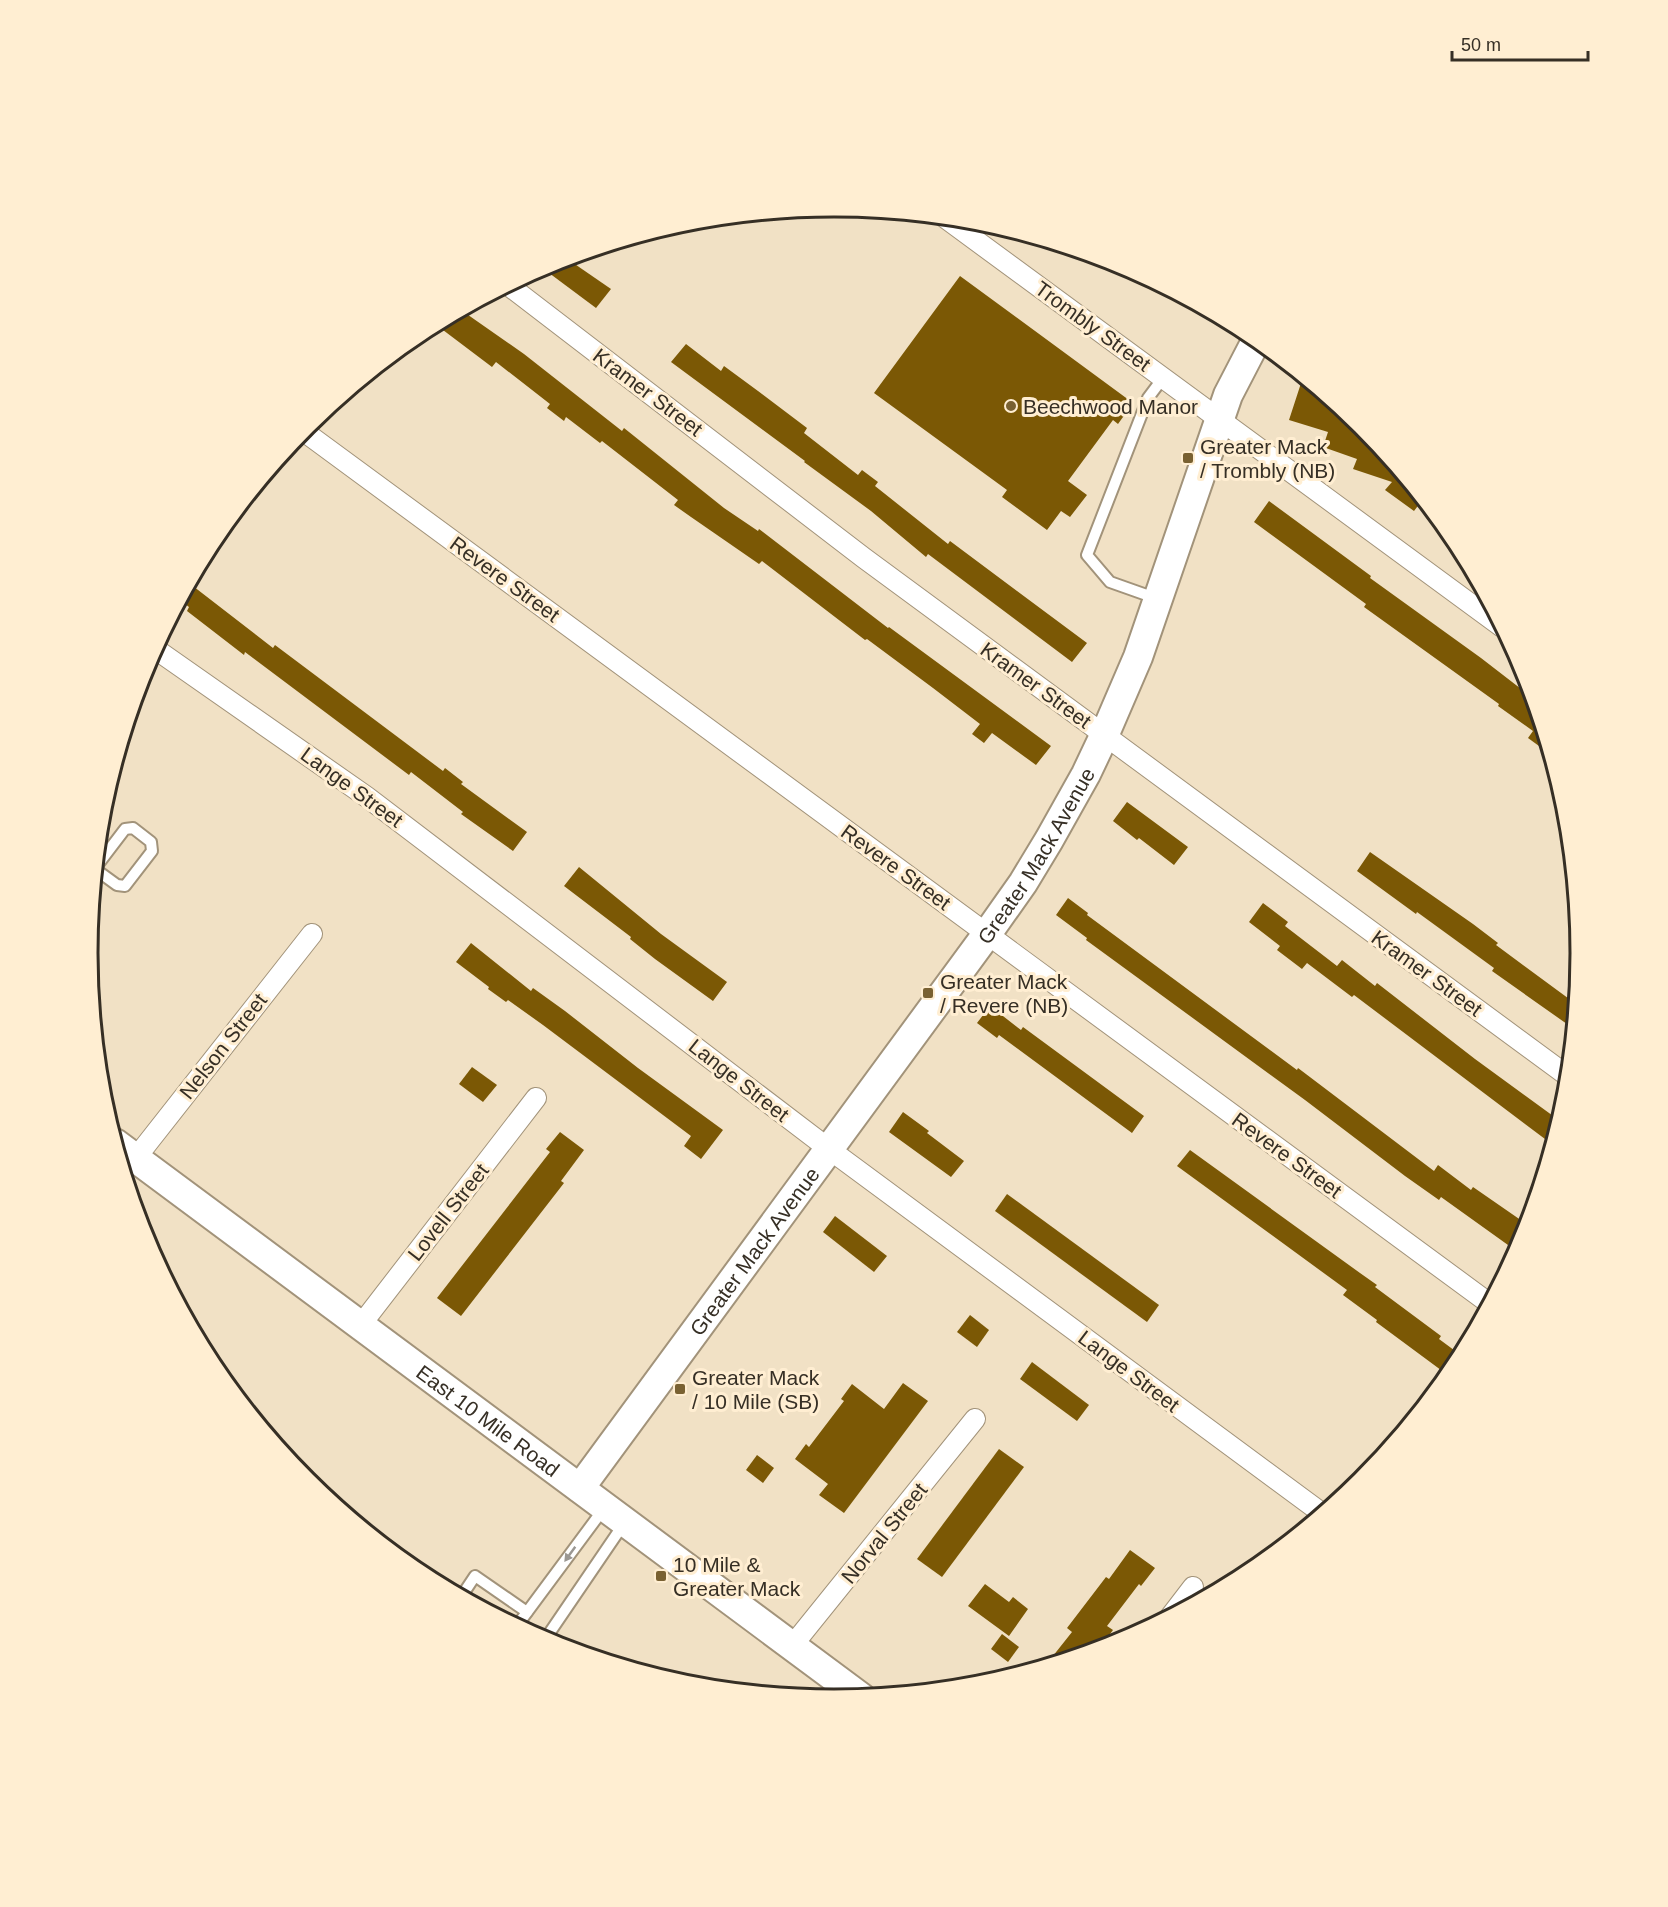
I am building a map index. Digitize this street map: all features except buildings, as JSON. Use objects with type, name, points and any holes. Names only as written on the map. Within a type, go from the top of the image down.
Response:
[{"type":"street","name":"Trombly Street","points":[[960,228],[1489,618]]},
{"type":"street","name":"Kramer Street","points":[[515,290],[864,558],[1560,1071]]},
{"type":"street","name":"Greater Mack Avenue","points":[[580,1488],[987,934],[1023,883],[1049,840],[1086,774],[1138,657],[1228,395],[1252,348]]},
{"type":"street","name":"Revere Street","points":[[310,436],[1484,1300]]},
{"type":"street","name":"Lange Street","points":[[162,654],[403,824],[829,1149],[1317,1510]]},
{"type":"street","name":"Nelson Street","points":[[125,1151],[312,934]]},
{"type":"street","name":"Lovell Street","points":[[360,1326],[536,1098]]},
{"type":"street","name":"East 10 Mile Road","points":[[125,1151],[850,1689]]},
{"type":"street","name":"Norval Street","points":[[792,1646],[975,1419]]},
{"type":"street","points":[[1181,1602],[1193,1587]]},
{"type":"lane","points":[[1158,599],[1110,582],[1087,555],[1148,398],[1163,378]]},
{"type":"lane","points":[[102,874],[117,885],[125,886],[152,851],[151,842],[133,828],[124,829],[104,856]]},
{"type":"lane","points":[[521,1620],[615,1514]]},
{"type":"lane","points":[[549,1633],[615,1514]]},
{"type":"lane","points":[[465,1590],[475,1576],[527,1612]]},
{"type":"place","name":"Beechwood Manor","points":[[1011,406]]},
{"type":"place","name":"Greater Mack / Trombly (NB)","points":[[1188,458]]},
{"type":"place","name":"Greater Mack / Revere (NB)","points":[[928,993]]},
{"type":"place","name":"Greater Mack / 10 Mile (SB)","points":[[680,1389]]},
{"type":"place","name":"10 Mile & Greater Mack","points":[[661,1576]]}]
